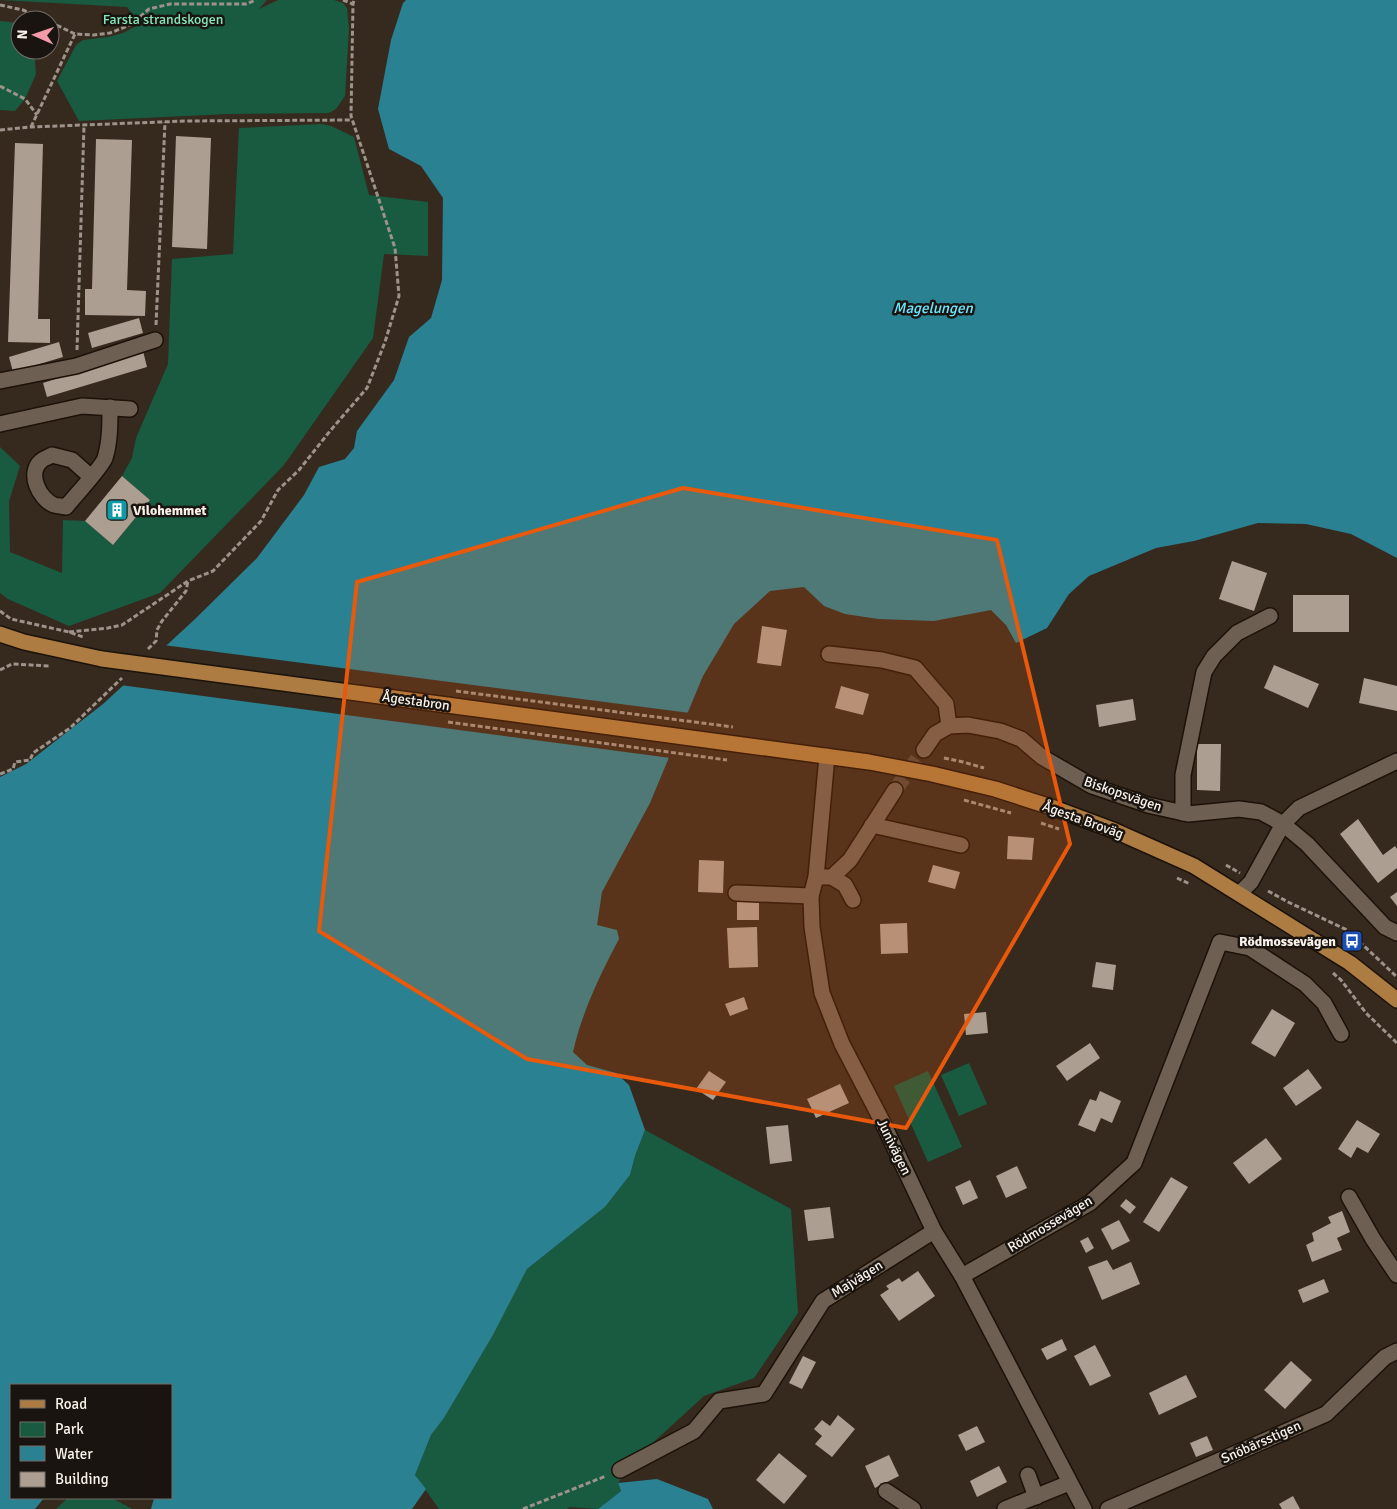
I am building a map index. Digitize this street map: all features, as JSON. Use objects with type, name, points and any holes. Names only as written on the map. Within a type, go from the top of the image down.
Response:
[{"type":"main road","name":"Ågestabron","points":[[0,634],[24,642],[102,659],[729,744]]},
{"type":"main road","name":"Ågesta Broväg","points":[[729,744],[827,756],[932,774],[995,789],[1113,830],[1194,866],[1240,893],[1350,963],[1397,1000]]},
{"type":"street","points":[[0,381],[76,366],[155,340]]},
{"type":"street","points":[[0,424],[82,406],[130,408]]},
{"type":"street","points":[[90,477],[105,460],[110,407]]},
{"type":"street","points":[[1183,813],[1183,775],[1204,672],[1214,656],[1237,633],[1270,616]]},
{"type":"street","points":[[829,654],[882,660],[915,668],[946,704],[949,726],[936,734],[924,750]]},
{"type":"street","name":"Biskopsvägen","points":[[949,726],[968,725],[1000,731],[1022,739],[1042,757],[1092,786],[1148,804],[1188,814],[1240,809],[1261,812],[1283,824],[1307,844],[1385,927],[1397,934]]},
{"type":"street","name":"Junivägen","points":[[827,756],[816,877],[811,896],[812,927],[822,993],[842,1044],[882,1121],[934,1231],[962,1276],[1084,1509]]},
{"type":"street","points":[[1240,893],[1251,882],[1283,824],[1298,808],[1397,761]]},
{"type":"street","points":[[832,877],[850,860],[895,790]]},
{"type":"street","points":[[872,826],[961,845]]},
{"type":"street","points":[[816,877],[832,877],[844,885],[853,900]]},
{"type":"street","points":[[736,893],[811,896]]},
{"type":"street","name":"Rödmossevägen","points":[[962,1276],[1090,1203],[1134,1163],[1220,942],[1250,948],[1305,984],[1324,1003],[1341,1034]]},
{"type":"street","points":[[1349,1197],[1373,1239],[1397,1275]]},
{"type":"street","name":"Majvägen","points":[[620,1470],[694,1431],[720,1401],[764,1394],[823,1301],[934,1231]]},
{"type":"street","name":"Snöbärsstigen","points":[[1108,1509],[1326,1414],[1386,1357],[1397,1351]]},
{"type":"street","points":[[1028,1475],[1036,1497]]},
{"type":"street","points":[[1005,1509],[1070,1483]]},
{"type":"street","points":[[886,1491],[913,1509]]},
{"type":"path","points":[[60,27],[75,34],[94,35],[110,33],[130,25],[149,9],[170,4],[246,4],[256,0]]},
{"type":"path","points":[[0,611],[11,620],[69,632],[108,628],[122,625],[188,581],[213,571],[261,521],[278,490],[299,470],[367,388],[385,342],[399,296],[395,248],[351,116],[353,2],[343,0]]},
{"type":"path","points":[[0,5],[23,10]]},
{"type":"path","points":[[31,127],[75,34]]},
{"type":"path","points":[[0,86],[25,99],[37,115]]},
{"type":"path","points":[[0,130],[165,122],[352,120]]},
{"type":"path","points":[[155,340],[165,122]]},
{"type":"path","points":[[76,366],[84,125]]},
{"type":"path","points":[[156,641],[156,630],[186,592],[188,581]]},
{"type":"path","points":[[0,670],[12,664],[51,666]]},
{"type":"path","points":[[0,774],[13,769],[14,762],[30,760],[33,753],[70,728],[110,690]]},
{"type":"path","points":[[957,798],[1014,814]]},
{"type":"path","points":[[1040,822],[1067,832]]},
{"type":"path","points":[[1169,874],[1194,886]]},
{"type":"path","points":[[1251,882],[1288,902],[1348,930],[1397,977]]},
{"type":"path","points":[[1327,969],[1341,980],[1366,1013],[1397,1042]]},
{"type":"path","points":[[523,1509],[620,1470]]},
{"type":"highlighted area","points":[[683,488],[997,540],[1070,844],[906,1128],[527,1059],[319,931],[357,582]]},
{"type":"green space","name":"Farsta strandskogen","points":[[0,0],[267,0],[259,9],[278,0],[334,0],[343,3],[347,8],[349,29],[345,96],[336,109],[329,113],[228,114],[79,121],[57,81],[76,45],[83,40],[123,33],[140,24],[127,7]]},
{"type":"green space","points":[[0,21],[10,22],[10,60],[35,60],[36,74],[25,99],[15,111],[0,110]]},
{"type":"green space","points":[[322,124],[331,126],[354,137],[369,195],[428,202],[428,256],[384,254],[373,338],[284,465],[160,593],[69,626],[8,599],[0,593],[0,447],[20,466],[9,501],[10,552],[62,573],[63,520],[85,521],[113,545],[150,500],[122,476],[132,458],[136,438],[168,364],[172,259],[233,254],[239,128]]},
{"type":"green space","points":[[969,1063],[987,1104],[959,1116],[941,1075]]},
{"type":"green space","points":[[928,1071],[962,1147],[928,1162],[894,1086]]},
{"type":"green space","points":[[645,1130],[791,1209],[798,1313],[754,1378],[704,1396],[634,1460],[618,1483],[621,1491],[598,1509],[570,1507],[567,1509],[439,1509],[415,1475],[431,1435],[444,1418],[493,1335],[527,1269],[605,1207],[630,1175]]},
{"type":"green space","points":[[67,1499],[114,1499],[132,1509],[56,1509]]},
{"type":"water","name":"Magelungen","points":[[406,0],[1397,0],[1397,558],[1351,534],[1306,524],[1258,523],[1194,541],[1156,548],[1089,576],[1069,594],[1047,628],[1016,643],[1006,625],[991,610],[934,621],[878,619],[845,614],[824,606],[804,587],[770,591],[734,624],[703,676],[650,803],[602,892],[597,925],[617,930],[619,939],[592,994],[573,1052],[587,1065],[616,1073],[629,1085],[645,1130],[630,1175],[605,1207],[527,1269],[493,1335],[444,1418],[431,1435],[415,1475],[426,1489],[412,1509],[151,1509],[154,1499],[172,1499],[172,1384],[10,1384],[10,1499],[43,1499],[35,1509],[0,1509],[0,777],[26,764],[103,704],[194,620],[257,558],[304,495],[319,467],[345,459],[354,448],[357,431],[394,380],[409,337],[431,318],[442,280],[443,198],[421,166],[389,149],[378,109],[391,40],[403,3]]},
{"type":"water","points":[[657,1479],[708,1499],[713,1509],[598,1509],[621,1491],[618,1483]]},
{"type":"pier","points":[[163,645],[690,713],[671,758],[120,685]]},
{"type":"building","points":[[176,136],[211,138],[207,249],[172,247]]},
{"type":"building","points":[[96,139],[132,140],[127,290],[146,291],[145,316],[85,315],[85,289],[92,289]]},
{"type":"building","points":[[15,143],[43,144],[38,319],[50,319],[50,343],[8,342]]},
{"type":"building","points":[[139,318],[143,333],[92,348],[88,333]]},
{"type":"building","points":[[59,342],[63,357],[13,372],[9,357]]},
{"type":"building","points":[[143,351],[147,367],[47,397],[43,383]]},
{"type":"building","name":"Vilohemmet","points":[[122,476],[150,500],[113,545],[85,521]]},
{"type":"building","points":[[1232,561],[1267,573],[1254,611],[1219,599]]},
{"type":"building","points":[[1293,595],[1349,595],[1349,632],[1293,632]]},
{"type":"building","points":[[762,626],[787,630],[781,666],[757,663]]},
{"type":"building","points":[[1274,665],[1319,684],[1308,708],[1264,688]]},
{"type":"building","points":[[1364,678],[1397,686],[1397,711],[1359,703]]},
{"type":"building","points":[[841,686],[869,694],[863,715],[835,708]]},
{"type":"building","points":[[1133,699],[1136,720],[1099,727],[1096,705]]},
{"type":"building","points":[[1197,744],[1221,744],[1220,791],[1197,790]]},
{"type":"building","points":[[1358,819],[1383,855],[1395,846],[1397,849],[1397,868],[1378,883],[1340,834]]},
{"type":"building","points":[[1008,836],[1034,838],[1032,860],[1007,859]]},
{"type":"building","points":[[699,860],[724,861],[723,893],[698,892]]},
{"type":"building","points":[[933,865],[960,872],[955,889],[928,882]]},
{"type":"building","points":[[1397,892],[1397,906],[1390,897]]},
{"type":"building","points":[[737,898],[759,898],[759,920],[737,920]]},
{"type":"building","points":[[907,923],[908,953],[881,954],[880,924]]},
{"type":"building","points":[[757,927],[758,967],[729,968],[727,928]]},
{"type":"building","points":[[1096,962],[1116,965],[1113,990],[1092,987]]},
{"type":"building","points":[[744,997],[748,1009],[730,1016],[725,1004]]},
{"type":"building","points":[[1272,1009],[1295,1023],[1275,1057],[1251,1043]]},
{"type":"building","points":[[986,1012],[988,1033],[966,1035],[964,1014]]},
{"type":"building","points":[[1090,1043],[1100,1058],[1067,1081],[1056,1066]]},
{"type":"building","points":[[1308,1069],[1322,1088],[1296,1106],[1283,1088]]},
{"type":"building","points":[[709,1071],[726,1082],[713,1100],[696,1089]]},
{"type":"building","points":[[840,1084],[849,1103],[816,1118],[807,1099]]},
{"type":"building","points":[[1100,1091],[1121,1101],[1112,1123],[1101,1118],[1095,1132],[1078,1125],[1090,1099],[1096,1101]]},
{"type":"building","points":[[1357,1120],[1380,1134],[1368,1153],[1357,1147],[1351,1158],[1338,1149]]},
{"type":"building","points":[[788,1125],[792,1161],[770,1164],[766,1127]]},
{"type":"building","points":[[1266,1138],[1282,1159],[1249,1184],[1233,1163]]},
{"type":"building","points":[[1017,1166],[1027,1188],[1006,1198],[996,1176]]},
{"type":"building","points":[[1171,1177],[1188,1187],[1159,1232],[1143,1222]]},
{"type":"building","points":[[970,1180],[978,1198],[963,1205],[955,1187]]},
{"type":"building","points":[[1126,1199],[1136,1207],[1130,1214],[1120,1206]]},
{"type":"building","points":[[830,1207],[834,1238],[808,1241],[804,1210]]},
{"type":"building","points":[[1342,1211],[1350,1232],[1337,1238],[1342,1250],[1312,1262],[1306,1245],[1314,1241],[1312,1233],[1331,1223],[1328,1217]]},
{"type":"building","points":[[1119,1220],[1130,1241],[1112,1250],[1101,1229]]},
{"type":"building","points":[[1088,1237],[1094,1248],[1086,1253],[1080,1241]]},
{"type":"building","points":[[1107,1260],[1113,1270],[1131,1262],[1140,1284],[1102,1300],[1088,1267]]},
{"type":"building","points":[[918,1271],[935,1296],[899,1321],[880,1295],[889,1289],[886,1286],[899,1278],[902,1282]]},
{"type":"building","points":[[1324,1279],[1329,1292],[1303,1303],[1298,1290]]},
{"type":"building","points":[[1062,1339],[1067,1350],[1047,1360],[1041,1349]]},
{"type":"building","points":[[1095,1345],[1111,1376],[1090,1386],[1074,1356]]},
{"type":"building","points":[[803,1356],[816,1362],[802,1389],[789,1383]]},
{"type":"building","points":[[1291,1361],[1312,1380],[1285,1409],[1264,1390]]},
{"type":"building","points":[[1186,1375],[1197,1397],[1159,1415],[1149,1393]]},
{"type":"building","points":[[838,1415],[855,1429],[832,1457],[815,1444],[822,1436],[814,1429],[822,1420],[830,1426]]},
{"type":"building","points":[[977,1426],[985,1442],[966,1451],[958,1435]]},
{"type":"building","points":[[1207,1436],[1213,1450],[1196,1457],[1190,1443]]},
{"type":"building","points":[[779,1453],[807,1476],[784,1504],[756,1480]]},
{"type":"building","points":[[889,1455],[899,1476],[875,1488],[865,1466]]},
{"type":"building","points":[[999,1466],[1007,1482],[977,1497],[970,1481]]},
{"type":"building","points":[[1293,1496],[1300,1509],[1282,1509],[1279,1504]]},
{"type":"tunnel","points":[[895,790],[924,750]]},
{"type":"place","name":"Vilohemmet","points":[[117,510]]},
{"type":"place","name":"Rödmossevägen","points":[[1352,941]]}]
